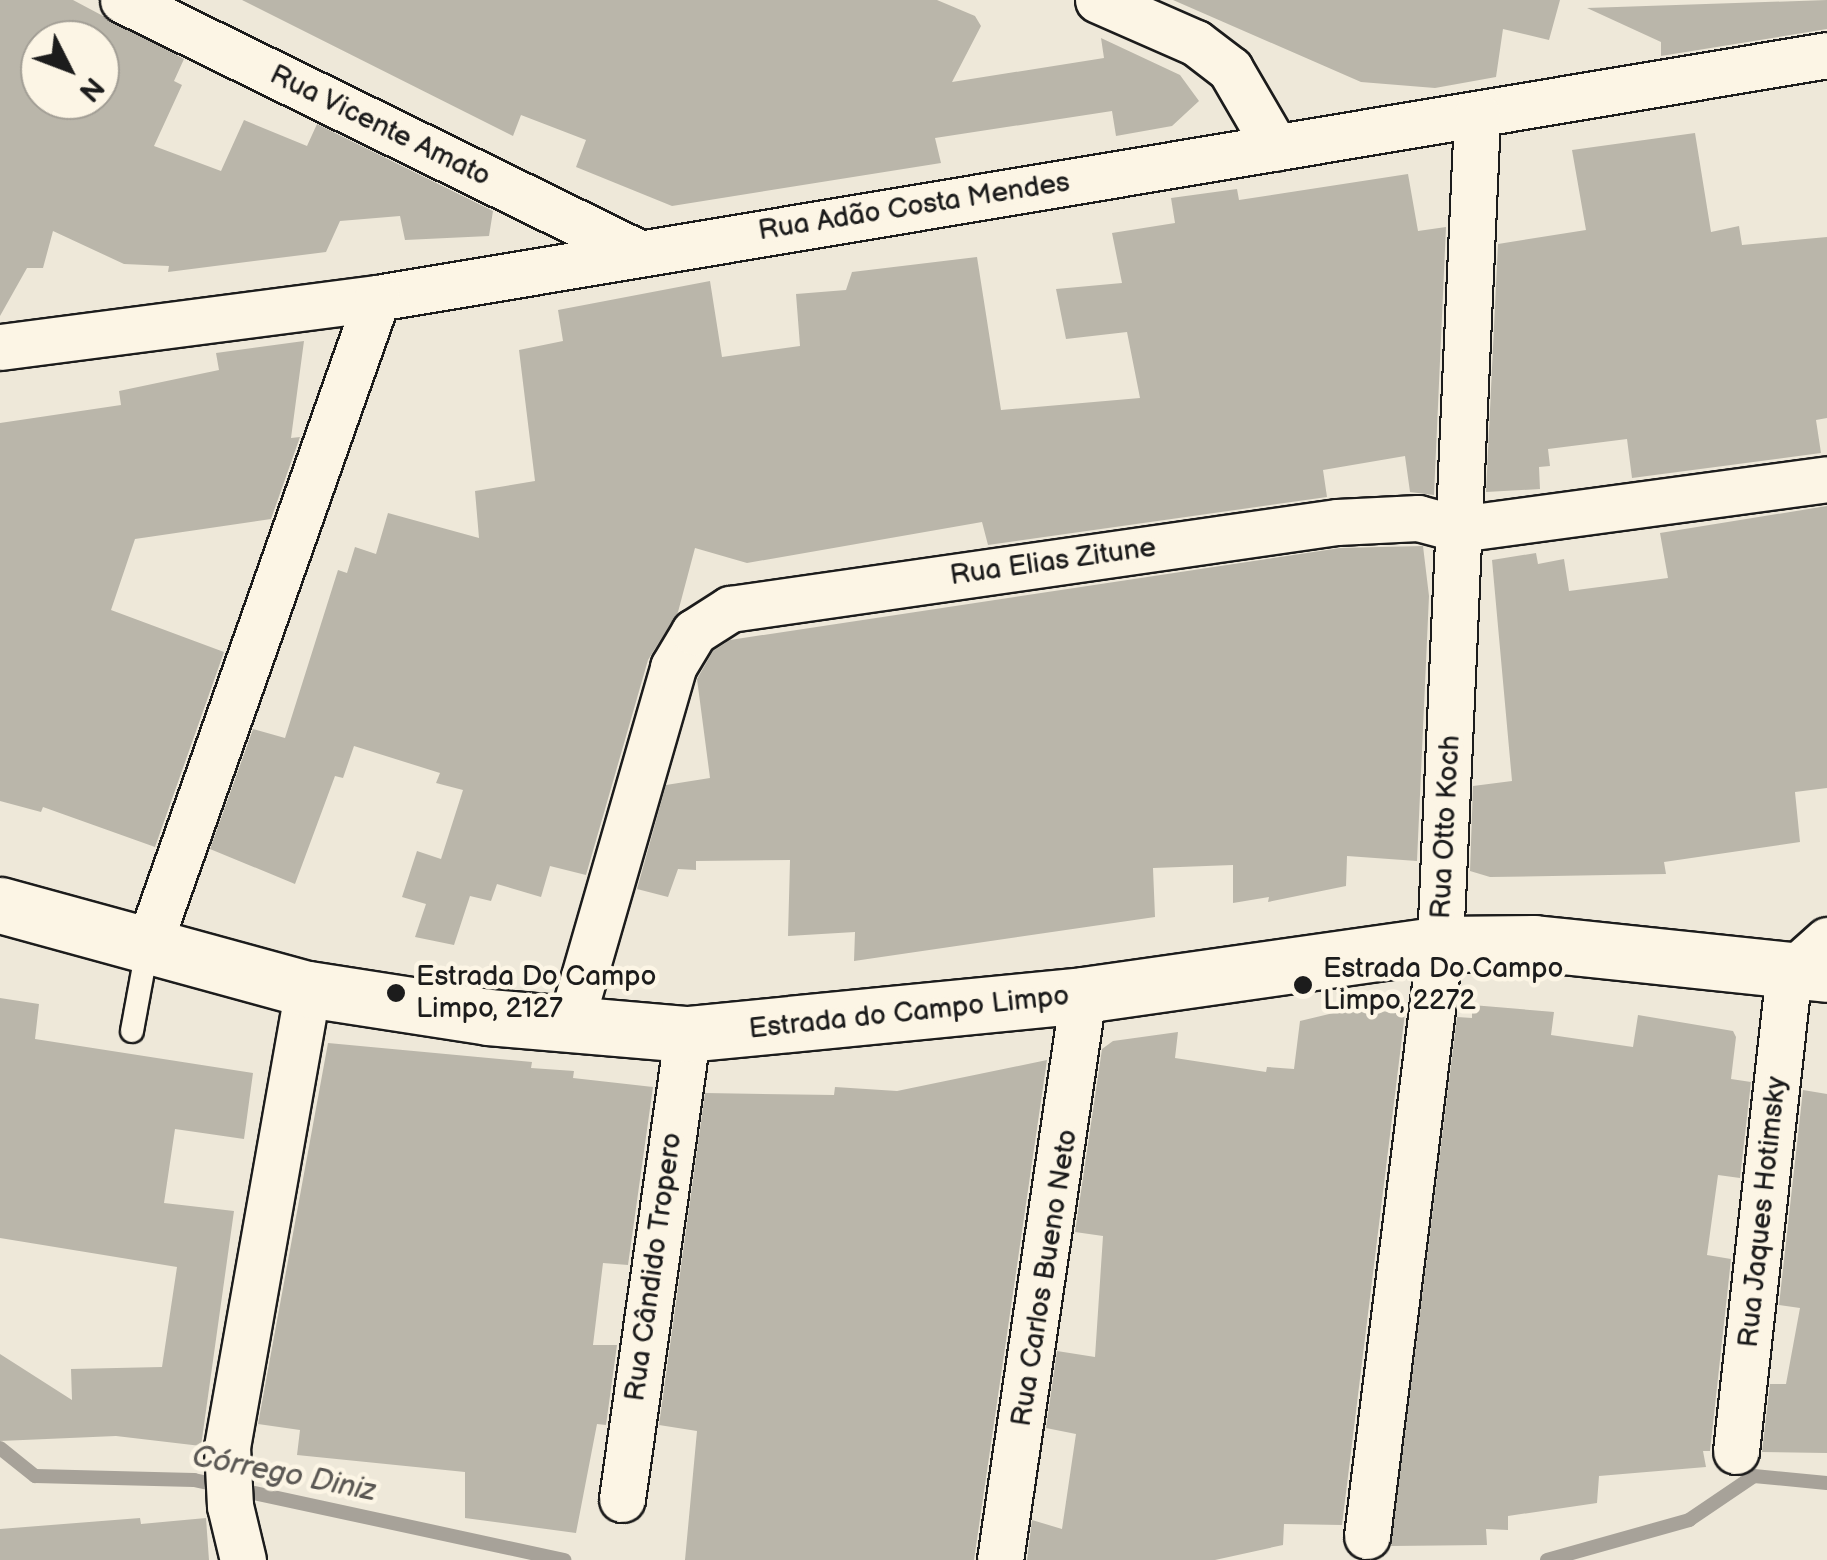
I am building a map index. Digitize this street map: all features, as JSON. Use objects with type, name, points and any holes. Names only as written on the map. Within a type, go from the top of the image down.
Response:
[{"type":"main road","name":"Estrada do Campo Limpo","points":[[0,905],[147,949],[308,989],[570,1025],[686,1034],[1083,995],[1440,944],[1534,943],[1814,962]]},
{"type":"street","name":"Rua Vicente Amato","points":[[123,0],[636,252]]},
{"type":"street","points":[[1098,0],[1196,43],[1230,69],[1276,148]]},
{"type":"street","name":"Rua Adão Costa Mendes","points":[[0,347],[377,298],[1827,55]]},
{"type":"street","name":"Rua Otto Koch","points":[[1367,1536],[1440,944],[1478,115]]},
{"type":"street","points":[[147,949],[377,298]]},
{"type":"street","name":"Rua Elias Zitune","points":[[570,1025],[674,667],[710,618],[794,598],[1337,522],[1418,518],[1459,529],[1827,479]]},
{"type":"street","name":"Rua Jaques Hotimsky","points":[[1736,1451],[1814,962]]},
{"type":"street","points":[[242,1560],[230,1506],[226,1447],[308,989]]},
{"type":"street","name":"Rua Carlos Bueno Neto","points":[[1000,1560],[1083,995]]},
{"type":"street","name":"Rua Cândido Tropero","points":[[622,1499],[686,1034]]},
{"type":"lane","points":[[132,1031],[147,949]]},
{"type":"building","points":[[0,0],[73,0],[111,20],[20,20],[20,120],[120,120],[120,25],[184,59],[174,81],[182,85],[154,146],[221,171],[244,120],[307,146],[317,124],[493,211],[489,236],[405,240],[400,216],[340,221],[326,252],[168,272],[169,266],[124,264],[53,231],[43,268],[27,268],[0,316]]},
{"type":"building","points":[[242,0],[937,0],[975,16],[981,26],[952,82],[1104,58],[1101,38],[1180,75],[1199,101],[1172,126],[1116,136],[1112,111],[935,138],[941,163],[672,206],[576,167],[586,140],[521,115],[513,136]]},
{"type":"building","points":[[1173,0],[1560,0],[1549,40],[1503,29],[1496,77],[1435,88],[1361,82]]},
{"type":"building","points":[[1827,0],[1827,29],[1661,56],[1661,42],[1587,8]]},
{"type":"building","points":[[1695,133],[1711,232],[1739,226],[1742,245],[1827,237],[1827,418],[1816,420],[1821,453],[1632,478],[1627,439],[1548,449],[1550,466],[1539,467],[1540,489],[1486,492],[1498,244],[1586,230],[1572,150]]},
{"type":"building","points":[[1408,174],[1418,231],[1446,227],[1434,495],[1410,492],[1405,456],[1323,470],[1327,497],[988,545],[982,522],[747,563],[695,548],[678,612],[648,660],[586,875],[550,866],[541,897],[497,884],[491,901],[470,896],[454,945],[415,937],[426,904],[402,897],[417,851],[441,859],[463,790],[436,783],[440,773],[354,746],[343,778],[335,776],[295,884],[210,849],[253,729],[285,738],[338,570],[347,573],[355,547],[376,554],[388,513],[479,538],[475,491],[535,481],[519,350],[563,341],[558,310],[710,281],[722,357],[800,346],[796,294],[846,290],[852,272],[977,257],[1001,410],[1140,398],[1127,332],[1066,339],[1056,289],[1122,283],[1112,233],[1175,223],[1171,198],[1237,189],[1239,200]]},
{"type":"building","points":[[304,341],[291,438],[300,437],[271,519],[135,539],[111,610],[224,652],[155,847],[43,807],[41,812],[0,801],[0,423],[121,405],[119,391],[219,370],[216,353]]},
{"type":"building","points":[[1827,506],[1827,788],[1795,792],[1800,842],[1664,862],[1666,874],[1490,877],[1470,871],[1473,786],[1512,781],[1492,560],[1536,553],[1538,564],[1564,559],[1569,591],[1668,578],[1660,533]]},
{"type":"building","points":[[1423,546],[1429,596],[1417,861],[1347,856],[1346,886],[1268,902],[1269,897],[1233,903],[1233,865],[1153,868],[1155,917],[854,961],[855,932],[788,936],[790,860],[696,861],[696,870],[678,869],[668,897],[637,889],[666,785],[710,778],[697,679],[713,651],[730,640],[1340,548]]},
{"type":"building","points":[[0,998],[39,1004],[35,1039],[253,1073],[244,1139],[175,1129],[164,1203],[234,1211],[201,1446],[116,1436],[0,1441],[0,1354],[72,1400],[71,1369],[162,1367],[177,1267],[0,1238]]},
{"type":"building","points":[[1472,1005],[1554,1012],[1551,1035],[1633,1047],[1638,1015],[1733,1031],[1736,1037],[1731,1079],[1751,1082],[1740,1178],[1718,1175],[1707,1255],[1731,1259],[1710,1451],[1703,1451],[1706,1467],[1599,1476],[1597,1503],[1508,1516],[1508,1530],[1486,1529],[1487,1545],[1391,1546],[1457,1017],[1472,1018]]},
{"type":"building","points":[[1350,1009],[1405,1013],[1342,1525],[1284,1524],[1283,1545],[1215,1560],[1027,1560],[1032,1520],[1062,1529],[1076,1434],[1046,1428],[1057,1351],[1095,1357],[1103,1236],[1075,1232],[1102,1049],[1113,1041],[1178,1032],[1175,1058],[1266,1072],[1267,1067],[1294,1069],[1300,1021]]},
{"type":"building","points":[[328,1043],[532,1062],[531,1068],[574,1071],[573,1078],[653,1087],[628,1265],[603,1263],[593,1345],[617,1345],[606,1425],[597,1424],[576,1533],[465,1518],[465,1472],[297,1455],[300,1430],[258,1424]]},
{"type":"building","points":[[1047,1060],[974,1560],[685,1560],[697,1431],[659,1425],[705,1093],[834,1095],[835,1087],[897,1091]]},
{"type":"building","points":[[1803,1090],[1827,1094],[1827,1453],[1762,1452],[1770,1384],[1786,1384],[1800,1308],[1779,1305]]},
{"type":"building","points":[[140,1518],[141,1524],[206,1518],[209,1560],[0,1560],[0,1529]]},
{"type":"waterway","name":"Córrego Diniz","points":[[0,1448],[35,1476],[194,1480],[564,1560]]},
{"type":"waterway","name":"Córrego Diniz","points":[[1547,1560],[1689,1520],[1754,1476],[1827,1483]]},
{"type":"place","name":"Estrada Do Campo Limpo, 2272","points":[[1303,985]]},
{"type":"place","name":"Estrada Do Campo Limpo, 2127","points":[[396,993]]}]
